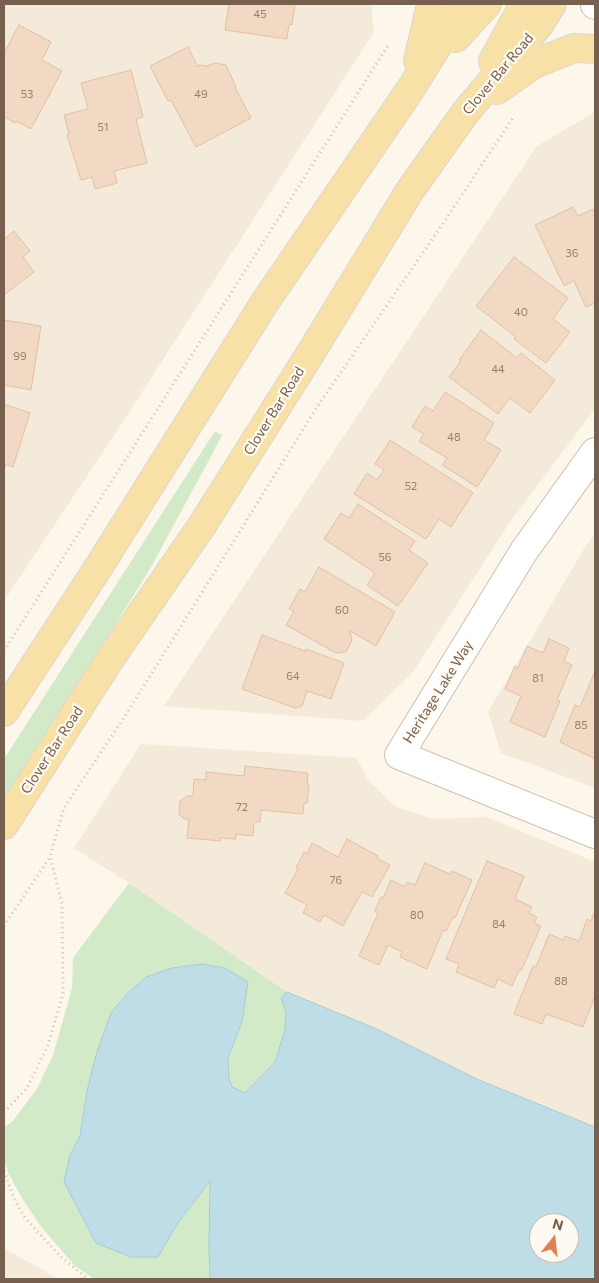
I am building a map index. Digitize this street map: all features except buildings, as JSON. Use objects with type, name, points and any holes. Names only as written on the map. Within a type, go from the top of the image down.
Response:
[{"type":"main road","points":[[412,87],[432,4]]},
{"type":"main road","points":[[4,712],[96,571],[266,302],[412,87],[463,4]]},
{"type":"main road","points":[[412,87],[487,4]]},
{"type":"main road","points":[[465,113],[524,4]]},
{"type":"main road","name":"Clover Bar Road","points":[[4,825],[110,659],[201,528],[409,192],[465,113],[539,25],[552,4]]},
{"type":"main road","points":[[465,113],[534,64],[574,48],[595,49]]},
{"type":"street","name":"Heritage Lake Way","points":[[595,452],[524,551],[399,755],[595,834]]},
{"type":"path","points":[[4,651],[391,41]]},
{"type":"path","points":[[4,926],[50,856],[64,808],[132,705],[317,408],[519,108]]},
{"type":"path","points":[[4,1112],[27,1088],[48,1045],[63,994],[62,904],[50,856]]},
{"type":"path","points":[[4,1171],[14,1199],[25,1218],[39,1236],[88,1279]]},
{"type":"shaded area","points":[[4,4],[371,4],[374,32],[117,431],[4,601]]},
{"type":"shaded area","points":[[595,112],[595,409],[508,525],[413,672],[363,721],[164,706],[537,146]]},
{"type":"shaded area","points":[[595,534],[595,788],[501,753],[488,712],[585,547]]},
{"type":"shaded area","points":[[141,744],[357,758],[367,779],[396,807],[433,819],[487,817],[595,862],[595,1127],[479,1080],[377,1029],[287,992],[129,883],[74,848]]},
{"type":"shaded area","points":[[5,1249],[59,1279],[4,1279]]},
{"type":"green space","points":[[215,431],[222,435],[150,569],[4,803],[4,759]]},
{"type":"green space","points":[[129,883],[287,992],[281,998],[286,1012],[285,1030],[275,1062],[245,1093],[232,1087],[228,1079],[228,1058],[242,1022],[225,968],[201,964],[172,968],[96,1055],[87,1091],[80,1136],[70,1155],[158,1257],[177,1224],[210,1181],[210,1279],[94,1279],[75,1266],[42,1228],[8,1173],[4,1159],[4,1127],[13,1121],[38,1087],[53,1055],[72,988],[73,958]]},
{"type":"water","points":[[201,964],[225,968],[248,982],[242,1022],[228,1058],[229,1079],[232,1087],[245,1093],[275,1062],[285,1030],[286,1012],[281,998],[287,992],[377,1029],[479,1080],[595,1127],[595,1279],[210,1279],[210,1181],[177,1224],[158,1257],[131,1257],[96,1243],[64,1182],[70,1155],[80,1136],[87,1091],[96,1055],[111,1013],[127,994],[146,977],[172,968]]}]
